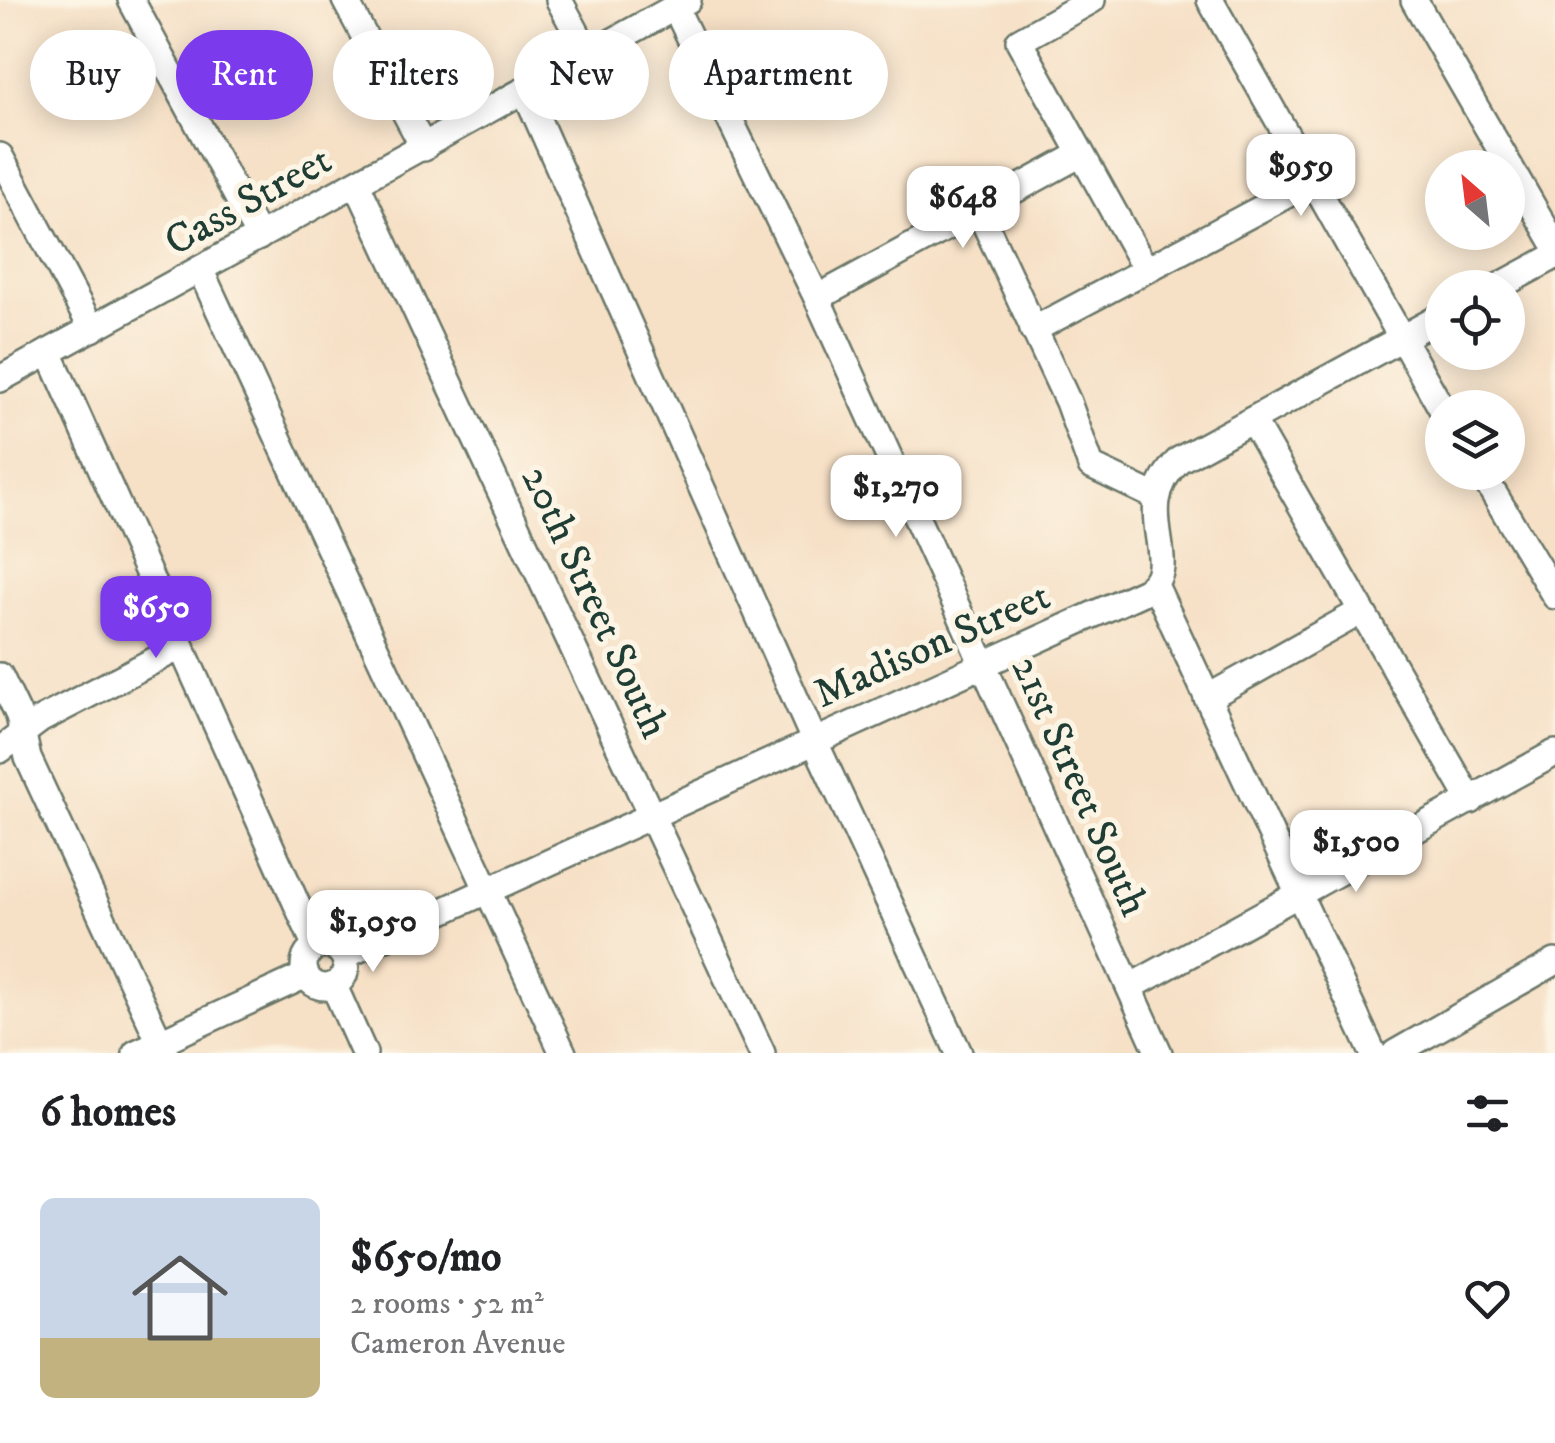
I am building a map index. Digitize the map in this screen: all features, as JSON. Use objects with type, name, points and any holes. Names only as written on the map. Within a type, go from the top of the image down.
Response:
[{"type":"street","points":[[131,0],[259,237]]},
{"type":"street","points":[[345,0],[424,148]]},
{"type":"street","points":[[559,0],[575,30]]},
{"type":"street","points":[[1092,0],[1018,42],[1146,270]]},
{"type":"street","points":[[1210,0],[1431,390]]},
{"type":"street","points":[[1414,0],[1555,245]]},
{"type":"street","name":"Cass Street","points":[[635,30],[682,3]]},
{"type":"street","name":"21st Street South","points":[[682,3],[1159,1053]]},
{"type":"street","name":"Cass Street","points":[[0,379],[514,97]]},
{"type":"street","points":[[538,120],[814,740],[959,1053]]},
{"type":"street","points":[[817,298],[1082,154]]},
{"type":"street","points":[[0,156],[92,329]]},
{"type":"street","points":[[1033,330],[1311,182]]},
{"type":"street","name":"20th Street South","points":[[357,184],[654,814],[762,1053]]},
{"type":"street","points":[[979,211],[1068,402],[1091,466],[1154,496]]},
{"type":"street","points":[[1525,272],[1555,256]]},
{"type":"street","points":[[200,269],[564,1053]]},
{"type":"street","points":[[1372,1053],[1155,584],[1162,568],[1154,496],[1162,476],[1179,460],[1425,325]]},
{"type":"street","points":[[50,352],[316,947]]},
{"type":"street","points":[[1252,420],[1470,802]]},
{"type":"street","points":[[1492,490],[1555,596]]},
{"type":"street","name":"Madison Street","points":[[344,956],[1155,584]]},
{"type":"street","points":[[1207,698],[1360,612]]},
{"type":"street","points":[[0,750],[24,732],[180,648]]},
{"type":"street","points":[[0,676],[24,732],[28,758],[154,1049],[306,975]]},
{"type":"street","points":[[1130,987],[1555,754]]},
{"type":"street","points":[[316,947],[335,947],[344,956],[344,976],[334,986],[321,987],[306,975],[306,956],[316,947]]},
{"type":"street","points":[[1394,1053],[1555,962]]},
{"type":"street","points":[[334,986],[364,1053]]}]
